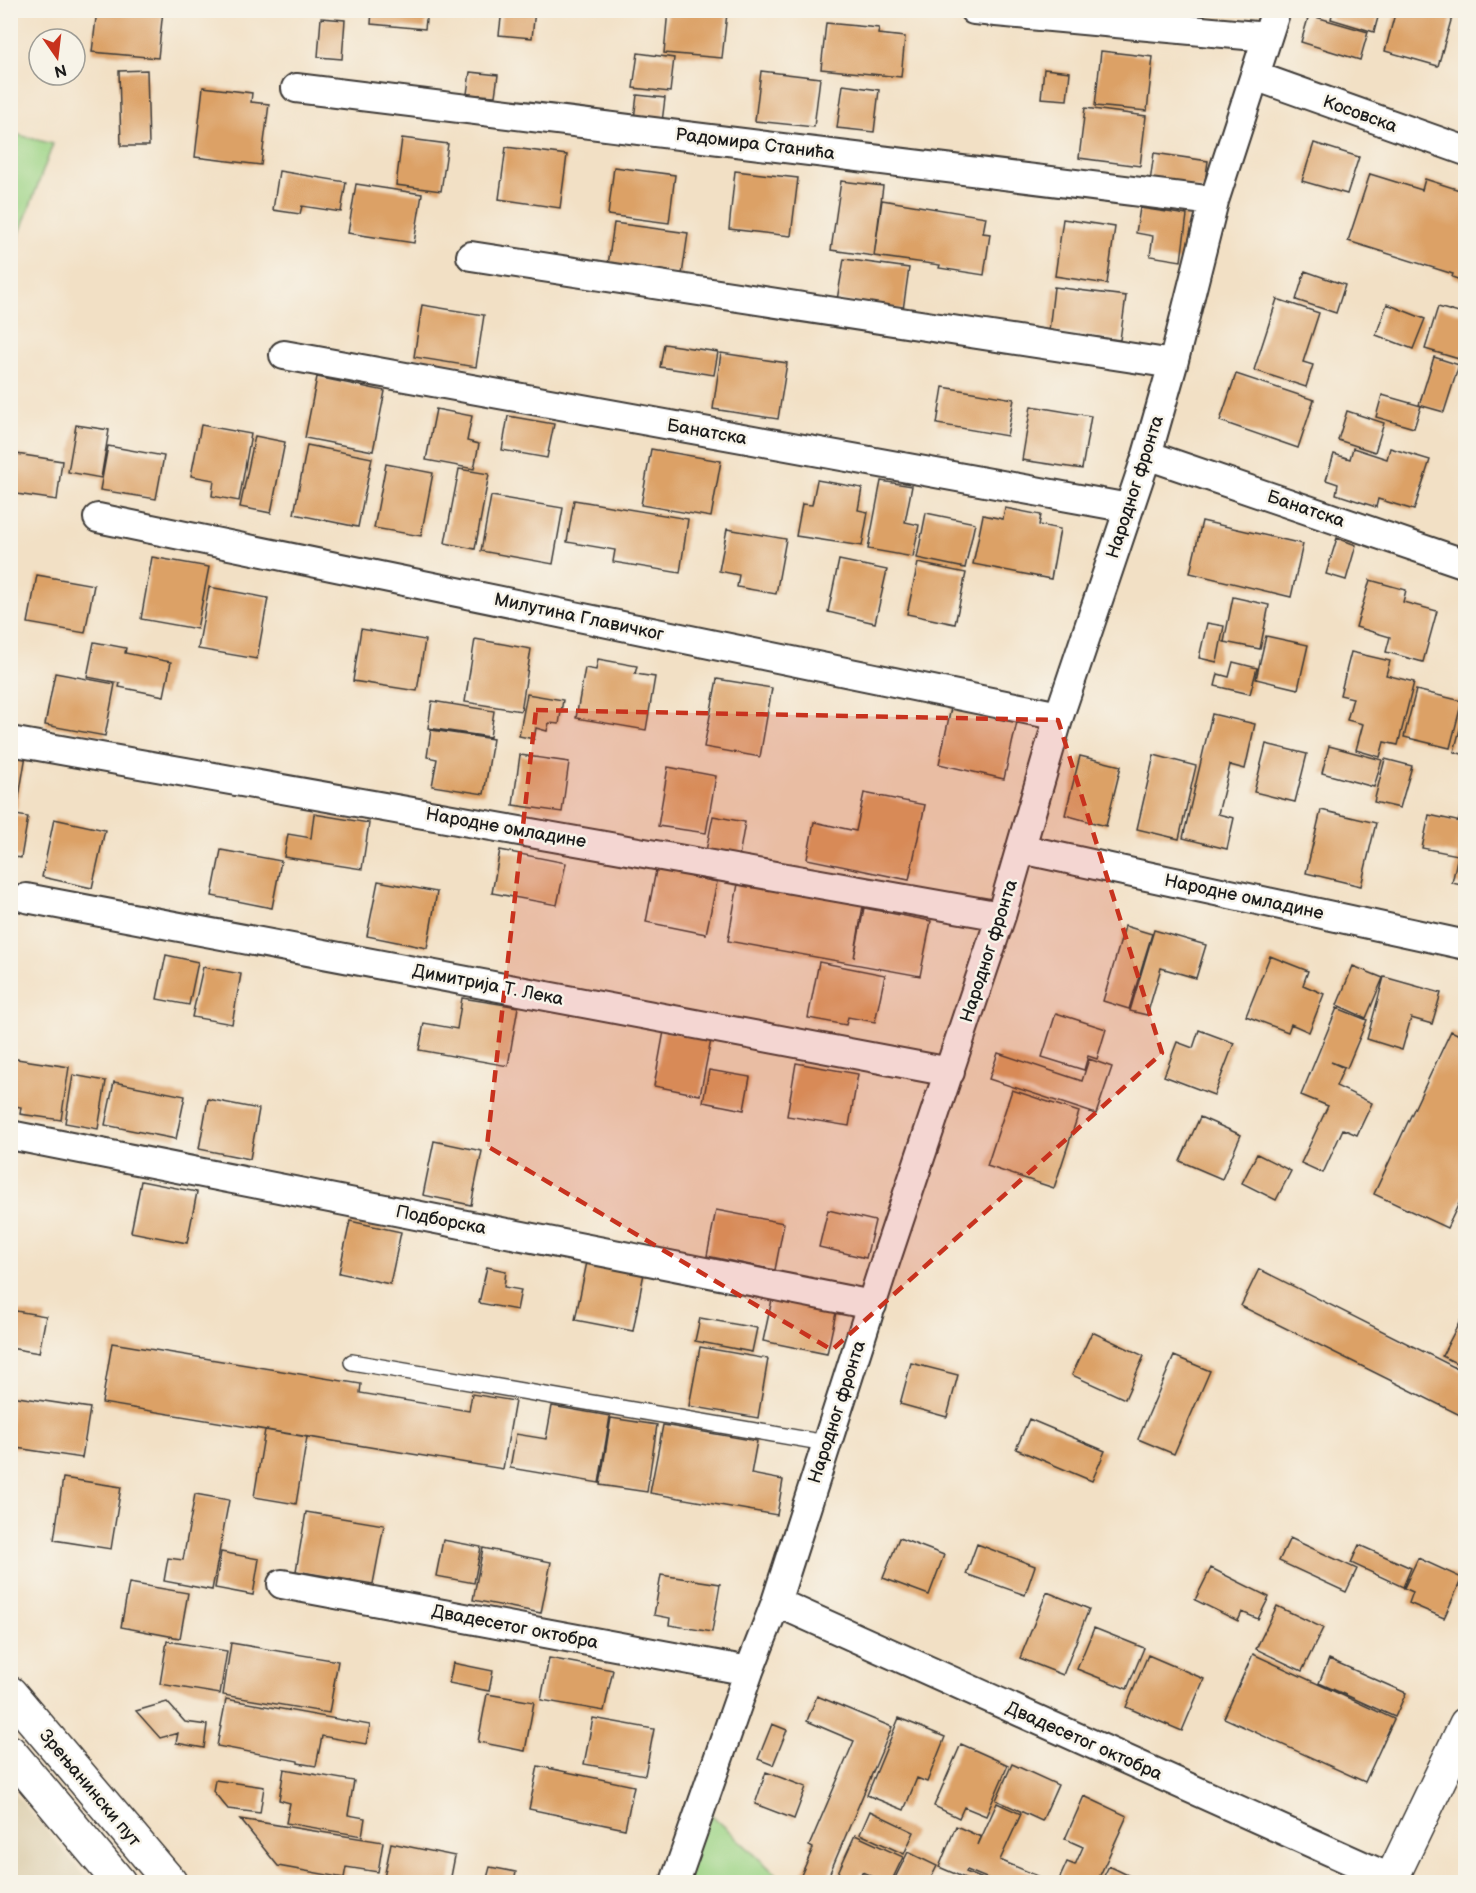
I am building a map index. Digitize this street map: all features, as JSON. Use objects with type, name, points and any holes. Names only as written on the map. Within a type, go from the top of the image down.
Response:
[{"type":"main road","name":"Зрењанински пут","points":[[10,1693],[170,1882]]},
{"type":"main road","points":[[1391,1881],[1462,1740]]},
{"type":"main road","name":"Зрењанински пут","points":[[10,1752],[119,1882]]},
{"type":"street","points":[[974,10],[1267,37]]},
{"type":"street","name":"Народног фронта","points":[[675,1882],[749,1671],[776,1602],[826,1443],[1001,916],[1059,716],[1147,455],[1173,364],[1214,201],[1276,10]]},
{"type":"street","name":"Косовска","points":[[1255,76],[1466,151]]},
{"type":"street","name":"Радомира Станића","points":[[296,87],[1214,201]]},
{"type":"street","points":[[471,256],[1173,364]]},
{"type":"street","name":"Банатска","points":[[284,355],[1129,508]]},
{"type":"street","name":"Банатска","points":[[1147,455],[1466,564]]},
{"type":"street","name":"Милутина Главичког","points":[[98,519],[1059,716]]},
{"type":"street","name":"Народне омладине","points":[[10,741],[1001,916]]},
{"type":"street","name":"Народне омладине","points":[[1022,849],[1466,945]]},
{"type":"street","name":"Димитрија Т. Лека","points":[[26,898],[950,1072]]},
{"type":"street","name":"Подборска","points":[[10,1135],[872,1305]]},
{"type":"street","name":"Двадесетог октобра","points":[[282,1584],[749,1671]]},
{"type":"street","name":"Двадесетог октобра","points":[[776,1602],[1391,1881]]},
{"type":"lane","points":[[352,1362],[826,1443]]},
{"type":"highlighted area","points":[[536,710],[1058,720],[1162,1053],[832,1350],[487,1146]]},
{"type":"shaded area","points":[[11,1789],[90,1882],[11,1882]]},
{"type":"green space","points":[[10,133],[53,144],[11,257]]},
{"type":"green space","points":[[702,1806],[780,1878],[784,1882],[675,1882]]},
{"type":"building","points":[[97,10],[163,10],[158,58],[92,52]]},
{"type":"building","points":[[372,10],[427,10],[425,29],[371,24]]},
{"type":"building","points":[[502,10],[535,10],[532,38],[499,35]]},
{"type":"building","points":[[668,10],[727,13],[722,58],[664,53]]},
{"type":"building","points":[[1333,10],[1380,10],[1374,32],[1331,19]]},
{"type":"building","points":[[1396,10],[1454,10],[1438,66],[1385,51]]},
{"type":"building","points":[[1309,15],[1368,32],[1360,60],[1301,42]]},
{"type":"building","points":[[321,18],[345,20],[342,59],[318,57]]},
{"type":"building","points":[[826,23],[879,28],[878,34],[905,37],[901,77],[821,69]]},
{"type":"building","points":[[1101,51],[1153,57],[1147,111],[1095,106]]},
{"type":"building","points":[[638,53],[674,58],[670,92],[633,88]]},
{"type":"building","points":[[1044,69],[1070,72],[1067,100],[1041,98]]},
{"type":"building","points":[[147,70],[149,146],[121,146],[119,71]]},
{"type":"building","points":[[761,71],[820,78],[814,127],[755,121]]},
{"type":"building","points":[[470,72],[498,75],[495,96],[467,94]]},
{"type":"building","points":[[843,85],[879,90],[874,132],[837,128]]},
{"type":"building","points":[[203,87],[252,93],[251,102],[269,104],[261,165],[195,157]]},
{"type":"building","points":[[637,95],[665,98],[662,122],[634,119]]},
{"type":"building","points":[[1085,108],[1146,116],[1140,166],[1079,158]]},
{"type":"building","points":[[402,138],[448,144],[441,191],[396,185]]},
{"type":"building","points":[[1314,143],[1359,157],[1347,194],[1302,181]]},
{"type":"building","points":[[506,147],[567,155],[560,208],[499,199]]},
{"type":"building","points":[[1154,153],[1208,161],[1204,189],[1150,182]]},
{"type":"building","points":[[614,167],[675,175],[669,223],[608,215]]},
{"type":"building","points":[[279,171],[346,182],[341,212],[302,206],[300,214],[273,210]]},
{"type":"building","points":[[735,171],[798,178],[791,236],[729,229]]},
{"type":"building","points":[[1370,174],[1422,190],[1425,179],[1466,192],[1466,282],[1452,277],[1453,274],[1348,241]]},
{"type":"building","points":[[841,181],[883,186],[874,256],[831,250]]},
{"type":"building","points":[[356,184],[422,194],[414,243],[348,233]]},
{"type":"building","points":[[882,200],[986,217],[983,233],[990,234],[984,275],[939,268],[940,265],[874,256]]},
{"type":"building","points":[[1140,208],[1187,215],[1181,261],[1150,256],[1153,236],[1136,233]]},
{"type":"building","points":[[1063,219],[1115,227],[1107,284],[1055,276]]},
{"type":"building","points":[[614,223],[688,233],[682,275],[608,265]]},
{"type":"building","points":[[844,259],[909,268],[903,310],[837,300]]},
{"type":"building","points":[[1305,271],[1345,285],[1336,313],[1296,300]]},
{"type":"building","points":[[1054,287],[1126,296],[1120,340],[1049,331]]},
{"type":"building","points":[[1277,299],[1319,313],[1303,362],[1313,365],[1306,387],[1254,370]]},
{"type":"building","points":[[1387,304],[1425,319],[1413,349],[1376,335]]},
{"type":"building","points":[[422,305],[484,315],[476,367],[414,357]]},
{"type":"building","points":[[1438,307],[1466,315],[1466,361],[1460,360],[1464,347],[1459,359],[1425,349]]},
{"type":"building","points":[[664,344],[718,352],[714,375],[660,367]]},
{"type":"building","points":[[721,353],[787,363],[778,419],[713,409]]},
{"type":"building","points":[[1434,357],[1459,365],[1444,412],[1419,405]]},
{"type":"building","points":[[1236,374],[1314,400],[1298,448],[1220,421]]},
{"type":"building","points":[[317,377],[385,391],[373,451],[305,438]]},
{"type":"building","points":[[943,387],[1014,399],[1007,436],[937,424]]},
{"type":"building","points":[[1382,395],[1421,406],[1414,428],[1376,417]]},
{"type":"building","points":[[1031,406],[1091,416],[1082,469],[1022,460]]},
{"type":"building","points":[[436,409],[472,416],[467,441],[479,444],[474,469],[426,460]]},
{"type":"building","points":[[1347,411],[1384,423],[1375,452],[1338,440]]},
{"type":"building","points":[[508,416],[554,424],[547,458],[502,450]]},
{"type":"building","points":[[76,425],[109,430],[101,478],[68,472]]},
{"type":"building","points":[[201,425],[251,434],[239,501],[212,496],[214,480],[191,476]]},
{"type":"building","points":[[255,436],[285,442],[271,513],[240,507]]},
{"type":"building","points":[[307,445],[372,458],[358,527],[294,514]]},
{"type":"building","points":[[108,446],[164,456],[156,499],[100,490]]},
{"type":"building","points":[[1353,448],[1387,459],[1390,448],[1430,460],[1414,510],[1378,499],[1376,507],[1336,494],[1338,484],[1326,480],[1334,454],[1350,459]]},
{"type":"building","points":[[651,449],[721,461],[711,517],[641,505]]},
{"type":"building","points":[[10,453],[62,461],[57,500],[10,493]]},
{"type":"building","points":[[386,464],[433,473],[421,536],[374,528]]},
{"type":"building","points":[[459,469],[489,474],[475,549],[445,543]]},
{"type":"building","points":[[817,480],[862,488],[858,510],[868,512],[862,546],[796,536],[802,504],[812,505]]},
{"type":"building","points":[[881,481],[912,486],[905,522],[919,525],[913,557],[868,549]]},
{"type":"building","points":[[491,496],[563,508],[553,564],[481,551]]},
{"type":"building","points":[[574,500],[688,519],[680,573],[613,562],[615,550],[567,542]]},
{"type":"building","points":[[1005,508],[1041,515],[1039,525],[1060,529],[1051,579],[973,564],[983,515],[1003,519]]},
{"type":"building","points":[[926,513],[975,523],[965,568],[917,558]]},
{"type":"building","points":[[1202,521],[1303,544],[1291,597],[1190,573]]},
{"type":"building","points":[[727,529],[786,539],[776,594],[737,587],[739,575],[719,571]]},
{"type":"building","points":[[1337,538],[1356,545],[1346,580],[1326,574]]},
{"type":"building","points":[[152,557],[209,567],[197,629],[141,619]]},
{"type":"building","points":[[839,560],[887,570],[875,623],[828,612]]},
{"type":"building","points":[[918,563],[966,573],[955,624],[907,614]]},
{"type":"building","points":[[37,575],[94,585],[85,633],[28,623]]},
{"type":"building","points":[[1370,580],[1406,590],[1403,602],[1437,611],[1423,662],[1386,652],[1390,637],[1356,627]]},
{"type":"building","points":[[209,587],[268,598],[257,659],[198,649]]},
{"type":"building","points":[[1233,597],[1269,605],[1260,649],[1224,642]]},
{"type":"building","points":[[1207,623],[1224,626],[1217,662],[1199,658]]},
{"type":"building","points":[[361,629],[425,640],[417,691],[353,681]]},
{"type":"building","points":[[1266,636],[1308,645],[1298,689],[1256,679]]},
{"type":"building","points":[[475,639],[531,649],[521,711],[465,702]]},
{"type":"building","points":[[94,642],[126,648],[125,653],[171,662],[164,696],[119,687],[120,683],[87,677]]},
{"type":"building","points":[[1351,652],[1390,661],[1386,675],[1414,682],[1398,745],[1384,742],[1380,757],[1356,750],[1363,724],[1347,720],[1353,698],[1340,695]]},
{"type":"building","points":[[598,659],[637,666],[635,674],[655,677],[646,730],[576,718],[585,668],[596,670]]},
{"type":"building","points":[[1233,662],[1257,668],[1250,694],[1215,686],[1218,674],[1229,677]]},
{"type":"building","points":[[55,673],[115,684],[105,736],[45,725]]},
{"type":"building","points":[[717,679],[772,688],[760,757],[704,747]]},
{"type":"building","points":[[1416,690],[1462,701],[1450,748],[1404,737]]},
{"type":"building","points":[[527,694],[563,700],[559,724],[549,723],[547,731],[536,728],[534,739],[519,736]]},
{"type":"building","points":[[432,701],[494,711],[490,737],[428,728]]},
{"type":"building","points":[[951,708],[1017,722],[1004,779],[939,764]]},
{"type":"building","points":[[1466,711],[1466,755],[1454,752]]},
{"type":"building","points":[[1212,714],[1255,724],[1245,769],[1230,765],[1218,814],[1234,818],[1227,849],[1183,838]]},
{"type":"building","points":[[431,730],[493,739],[484,794],[432,786],[437,759],[427,757]]},
{"type":"building","points":[[1266,744],[1307,754],[1295,802],[1254,792]]},
{"type":"building","points":[[1329,746],[1382,760],[1374,787],[1322,773]]},
{"type":"building","points":[[10,752],[26,755],[17,809],[10,808]]},
{"type":"building","points":[[520,755],[569,762],[562,812],[513,805]]},
{"type":"building","points":[[1154,755],[1196,766],[1179,839],[1137,829]]},
{"type":"building","points":[[1080,756],[1121,766],[1106,826],[1065,815]]},
{"type":"building","points":[[1385,759],[1412,766],[1400,808],[1374,802]]},
{"type":"building","points":[[668,767],[716,776],[706,833],[658,826]]},
{"type":"building","points":[[864,793],[925,805],[909,880],[807,859],[814,822],[856,831]]},
{"type":"building","points":[[1464,794],[1466,794],[1466,822],[1459,820]]},
{"type":"building","points":[[1321,810],[1376,823],[1361,886],[1306,873]]},
{"type":"building","points":[[10,814],[28,817],[21,858],[10,856]]},
{"type":"building","points":[[314,814],[369,823],[362,869],[284,857],[288,834],[311,838]]},
{"type":"building","points":[[1429,815],[1466,823],[1466,886],[1452,883],[1458,855],[1422,848]]},
{"type":"building","points":[[713,816],[745,822],[739,857],[706,851]]},
{"type":"building","points":[[54,819],[105,830],[92,888],[42,877]]},
{"type":"building","points":[[221,850],[281,861],[272,908],[212,896]]},
{"type":"building","points":[[500,850],[566,863],[557,905],[492,893]]},
{"type":"building","points":[[657,865],[699,874],[697,878],[717,882],[706,934],[646,922]]},
{"type":"building","points":[[739,878],[864,900],[854,958],[864,908],[931,921],[920,976],[728,941]]},
{"type":"building","points":[[378,881],[437,892],[427,948],[367,936]]},
{"type":"building","points":[[1125,926],[1152,934],[1129,1009],[1103,1001]]},
{"type":"building","points":[[1154,930],[1206,945],[1196,978],[1161,968],[1147,1015],[1130,1011]]},
{"type":"building","points":[[166,955],[198,962],[189,1005],[157,999]]},
{"type":"building","points":[[1270,956],[1308,971],[1303,985],[1324,994],[1309,1032],[1291,1024],[1288,1032],[1246,1016]]},
{"type":"building","points":[[819,962],[885,975],[875,1022],[848,1017],[846,1025],[808,1018]]},
{"type":"building","points":[[1353,966],[1383,978],[1366,1018],[1337,1005]]},
{"type":"building","points":[[203,967],[241,974],[232,1024],[192,1017]]},
{"type":"building","points":[[1384,977],[1441,993],[1432,1024],[1411,1018],[1402,1050],[1367,1039]]},
{"type":"building","points":[[462,998],[518,1007],[508,1066],[419,1050],[424,1023],[457,1029]]},
{"type":"building","points":[[1337,1008],[1367,1020],[1347,1068],[1331,1062],[1344,1068],[1336,1086],[1372,1103],[1357,1135],[1343,1129],[1323,1173],[1301,1163],[1328,1106],[1301,1095]]},
{"type":"building","points":[[1056,1013],[1106,1029],[1097,1059],[1088,1056],[1084,1070],[1042,1057]]},
{"type":"building","points":[[1199,1030],[1234,1043],[1214,1095],[1164,1076],[1177,1042],[1193,1048]]},
{"type":"building","points":[[664,1031],[711,1040],[700,1095],[654,1086]]},
{"type":"building","points":[[1451,1031],[1466,1038],[1466,1189],[1447,1228],[1374,1194]]},
{"type":"building","points":[[998,1053],[1082,1081],[1089,1059],[1112,1067],[1096,1114],[989,1079]]},
{"type":"building","points":[[10,1058],[69,1067],[61,1120],[20,1114],[21,1107],[10,1105]]},
{"type":"building","points":[[796,1063],[858,1074],[849,1126],[787,1116]]},
{"type":"building","points":[[709,1070],[750,1077],[744,1110],[703,1102]]},
{"type":"building","points":[[73,1075],[106,1081],[98,1129],[65,1123]]},
{"type":"building","points":[[114,1082],[185,1096],[176,1139],[105,1125]]},
{"type":"building","points":[[1012,1090],[1079,1112],[1054,1188],[987,1166]]},
{"type":"building","points":[[208,1099],[259,1109],[250,1159],[199,1149]]},
{"type":"building","points":[[1200,1117],[1241,1135],[1222,1179],[1180,1161]]},
{"type":"building","points":[[434,1141],[482,1151],[471,1205],[423,1195]]},
{"type":"building","points":[[1257,1154],[1291,1171],[1276,1200],[1242,1183]]},
{"type":"building","points":[[141,1181],[197,1192],[187,1243],[131,1232]]},
{"type":"building","points":[[716,1210],[784,1223],[775,1270],[707,1256]]},
{"type":"building","points":[[828,1210],[875,1221],[866,1258],[819,1247]]},
{"type":"building","points":[[350,1221],[401,1232],[390,1284],[339,1273]]},
{"type":"building","points":[[587,1262],[644,1273],[633,1331],[575,1320]]},
{"type":"building","points":[[487,1267],[506,1271],[504,1287],[521,1290],[517,1310],[479,1303]]},
{"type":"building","points":[[1259,1269],[1466,1373],[1466,1418],[1241,1306]]},
{"type":"building","points":[[773,1295],[837,1308],[827,1354],[763,1341]]},
{"type":"building","points":[[10,1310],[46,1316],[39,1353],[10,1348]]},
{"type":"building","points":[[700,1318],[757,1328],[752,1352],[695,1341]]},
{"type":"building","points":[[1460,1321],[1466,1324],[1466,1368],[1442,1356]]},
{"type":"building","points":[[1092,1332],[1144,1356],[1125,1399],[1072,1375]]},
{"type":"building","points":[[112,1343],[361,1384],[360,1393],[469,1411],[472,1394],[515,1401],[503,1469],[102,1403]]},
{"type":"building","points":[[700,1347],[768,1359],[758,1418],[689,1406]]},
{"type":"building","points":[[1174,1356],[1210,1371],[1174,1454],[1138,1439]]},
{"type":"building","points":[[911,1363],[958,1375],[947,1417],[900,1404]]},
{"type":"building","points":[[11,1396],[90,1408],[82,1458],[10,1447]]},
{"type":"building","points":[[552,1406],[610,1416],[599,1483],[510,1468],[516,1434],[546,1439]]},
{"type":"building","points":[[611,1418],[657,1425],[647,1492],[600,1485]]},
{"type":"building","points":[[1029,1419],[1105,1451],[1092,1481],[1016,1449]]},
{"type":"building","points":[[663,1425],[757,1441],[751,1474],[783,1480],[777,1515],[650,1493]]},
{"type":"building","points":[[265,1430],[307,1437],[296,1504],[254,1497]]},
{"type":"building","points":[[63,1478],[121,1487],[111,1549],[54,1540]]},
{"type":"building","points":[[195,1494],[229,1500],[212,1590],[164,1581],[168,1558],[183,1560]]},
{"type":"building","points":[[306,1512],[384,1525],[373,1584],[296,1571]]},
{"type":"building","points":[[899,1538],[944,1555],[929,1595],[883,1578]]},
{"type":"building","points":[[1290,1538],[1357,1569],[1346,1592],[1279,1561]]},
{"type":"building","points":[[443,1540],[481,1547],[474,1583],[436,1576]]},
{"type":"building","points":[[977,1544],[1035,1566],[1025,1595],[966,1574]]},
{"type":"building","points":[[1359,1545],[1411,1568],[1403,1587],[1351,1563]]},
{"type":"building","points":[[483,1548],[551,1562],[541,1613],[473,1600]]},
{"type":"building","points":[[221,1552],[259,1559],[253,1595],[215,1588]]},
{"type":"building","points":[[1418,1558],[1462,1578],[1444,1618],[1409,1603],[1413,1592],[1404,1588]]},
{"type":"building","points":[[1211,1568],[1269,1597],[1258,1619],[1242,1612],[1238,1621],[1195,1600]]},
{"type":"building","points":[[661,1575],[720,1584],[712,1632],[669,1625],[670,1618],[654,1615]]},
{"type":"building","points":[[129,1583],[188,1593],[180,1638],[121,1627]]},
{"type":"building","points":[[1047,1592],[1089,1609],[1063,1675],[1020,1658]]},
{"type":"building","points":[[1277,1606],[1323,1628],[1302,1671],[1256,1649]]},
{"type":"building","points":[[1094,1628],[1144,1648],[1127,1689],[1077,1669]]},
{"type":"building","points":[[167,1641],[227,1651],[220,1694],[160,1684]]},
{"type":"building","points":[[231,1643],[338,1661],[329,1713],[223,1695]]},
{"type":"building","points":[[1253,1654],[1394,1719],[1365,1782],[1224,1718]]},
{"type":"building","points":[[1148,1655],[1204,1679],[1182,1731],[1126,1707]]},
{"type":"building","points":[[549,1658],[613,1670],[604,1711],[541,1700]]},
{"type":"building","points":[[1329,1659],[1406,1693],[1395,1717],[1319,1683]]},
{"type":"building","points":[[453,1663],[493,1671],[489,1691],[449,1683]]},
{"type":"building","points":[[487,1694],[534,1702],[525,1751],[478,1742]]},
{"type":"building","points":[[817,1696],[892,1727],[826,1882],[798,1882],[813,1848],[809,1846],[854,1741],[807,1721]]},
{"type":"building","points":[[226,1699],[370,1725],[366,1744],[322,1736],[316,1766],[217,1746]]},
{"type":"building","points":[[167,1702],[185,1722],[207,1725],[204,1748],[176,1743],[178,1733],[160,1738],[136,1711]]},
{"type":"building","points":[[593,1718],[654,1729],[645,1775],[584,1764]]},
{"type":"building","points":[[899,1718],[945,1737],[927,1782],[917,1778],[904,1810],[867,1795]]},
{"type":"building","points":[[772,1724],[787,1730],[773,1765],[758,1759]]},
{"type":"building","points":[[961,1744],[1008,1765],[986,1816],[964,1807],[959,1818],[934,1806]]},
{"type":"building","points":[[1012,1764],[1058,1785],[1042,1821],[996,1800]]},
{"type":"building","points":[[538,1766],[634,1786],[625,1829],[529,1809]]},
{"type":"building","points":[[284,1769],[354,1781],[348,1815],[365,1818],[362,1836],[286,1823],[290,1803],[279,1800]]},
{"type":"building","points":[[766,1772],[806,1787],[794,1819],[755,1804]]},
{"type":"building","points":[[215,1780],[264,1787],[260,1813],[228,1809],[213,1791]]},
{"type":"building","points":[[1084,1796],[1127,1816],[1097,1882],[1058,1882],[1067,1862],[1075,1865],[1083,1847],[1065,1839]]},
{"type":"building","points":[[997,1803],[1021,1814],[1000,1860],[1052,1882],[996,1882],[967,1870],[966,1872],[990,1882],[962,1882],[965,1878],[939,1867],[956,1826],[981,1837],[978,1845]]},
{"type":"building","points":[[870,1811],[914,1832],[904,1854],[860,1834]]},
{"type":"building","points":[[240,1819],[383,1842],[378,1872],[346,1867],[344,1878],[278,1866]]},
{"type":"building","points":[[855,1835],[903,1857],[891,1882],[885,1882],[862,1872],[857,1882],[847,1882],[836,1877]]},
{"type":"building","points":[[391,1843],[455,1856],[450,1882],[401,1882],[384,1878]]},
{"type":"building","points":[[908,1852],[937,1866],[929,1882],[893,1882]]},
{"type":"building","points":[[1109,1866],[1136,1879],[1134,1882],[1101,1882]]},
{"type":"building","points":[[490,1867],[516,1872],[514,1882],[486,1882]]},
{"type":"building","points":[[10,1878],[34,1881],[10,1882]]}]
